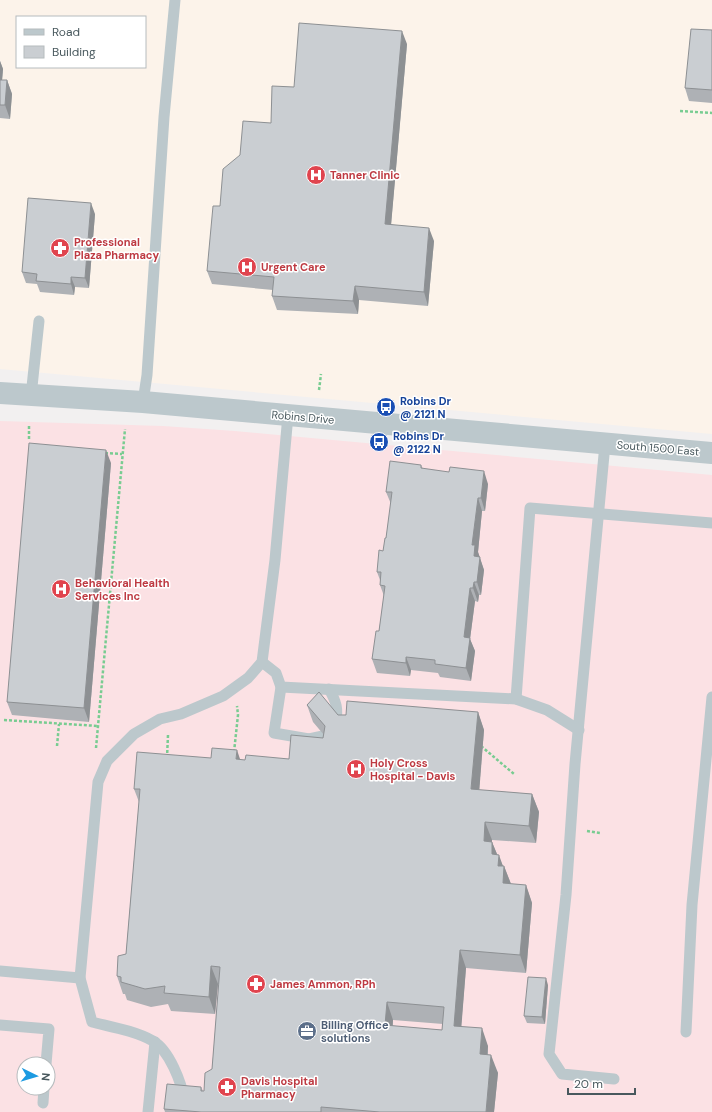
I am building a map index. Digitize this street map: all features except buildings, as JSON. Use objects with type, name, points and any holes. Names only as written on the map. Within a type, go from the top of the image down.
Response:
[{"type":"street","name":"Robins Drive","points":[[0,393],[142,402],[605,444]]},
{"type":"street","name":"South 1500 East","points":[[605,444],[712,453]]},
{"type":"lane","points":[[142,402],[147,375],[164,124],[175,0]]},
{"type":"lane","points":[[31,396],[39,321]]},
{"type":"lane","points":[[184,1102],[182,1085],[179,1078],[169,1059],[154,1042],[124,1030],[92,1022],[80,978],[98,782],[107,761],[134,734],[160,719],[181,714],[223,696],[248,678],[262,662],[275,560],[288,415]]},
{"type":"lane","points":[[605,444],[601,469],[599,513],[579,730],[566,895],[549,1054],[562,1074],[614,1079]]},
{"type":"lane","points":[[516,699],[530,508],[712,523]]},
{"type":"lane","points":[[262,662],[276,673],[281,687],[274,733],[309,739],[323,736]]},
{"type":"lane","points":[[281,687],[516,699],[547,710],[579,730]]},
{"type":"lane","points":[[329,689],[335,701],[338,713],[335,723]]},
{"type":"lane","points":[[686,1032],[692,905],[712,697]]},
{"type":"lane","points":[[0,970],[80,978]]},
{"type":"lane","points":[[0,1025],[49,1029],[47,1056]]},
{"type":"lane","points":[[148,1112],[154,1042]]},
{"type":"lane","points":[[43,1096],[43,1103]]},
{"type":"path","points":[[680,111],[712,113]]},
{"type":"path","points":[[319,390],[321,374]]},
{"type":"path","points":[[29,426],[29,439]]},
{"type":"path","points":[[96,751],[125,429]]},
{"type":"path","points":[[98,453],[122,454]]},
{"type":"path","points":[[234,759],[238,715],[236,703]]},
{"type":"path","points":[[4,720],[98,726]]},
{"type":"path","points":[[57,746],[59,724]]},
{"type":"path","points":[[167,760],[169,733]]},
{"type":"path","points":[[480,746],[514,774]]},
{"type":"path","points":[[583,831],[600,833]]},
{"type":"shaded area","points":[[0,0],[712,0],[712,434],[0,369]]},
{"type":"shaded area","name":"Holy Cross Hospital - Davis","points":[[0,421],[163,426],[235,431],[712,475],[712,1112],[0,1112]]},
{"type":"place","name":"Tanner Clinic","points":[[316,175]]},
{"type":"place","name":"Professional Plaza Pharmacy","points":[[60,248]]},
{"type":"place","name":"Urgent Care","points":[[247,267]]},
{"type":"place","name":"Robins Dr @ 2121 N","points":[[386,407]]},
{"type":"place","name":"Robins Dr @ 2122 N","points":[[379,442]]},
{"type":"place","name":"Behavioral Health Services Inc","points":[[61,589]]},
{"type":"place","name":"Holy Cross Hospital - Davis","points":[[356,769]]},
{"type":"place","name":"James Ammon, RPh","points":[[256,984]]},
{"type":"place","name":"Billing Office solutions","points":[[307,1031]]},
{"type":"place","name":"Davis Hospital Pharmacy","points":[[227,1087]]}]
